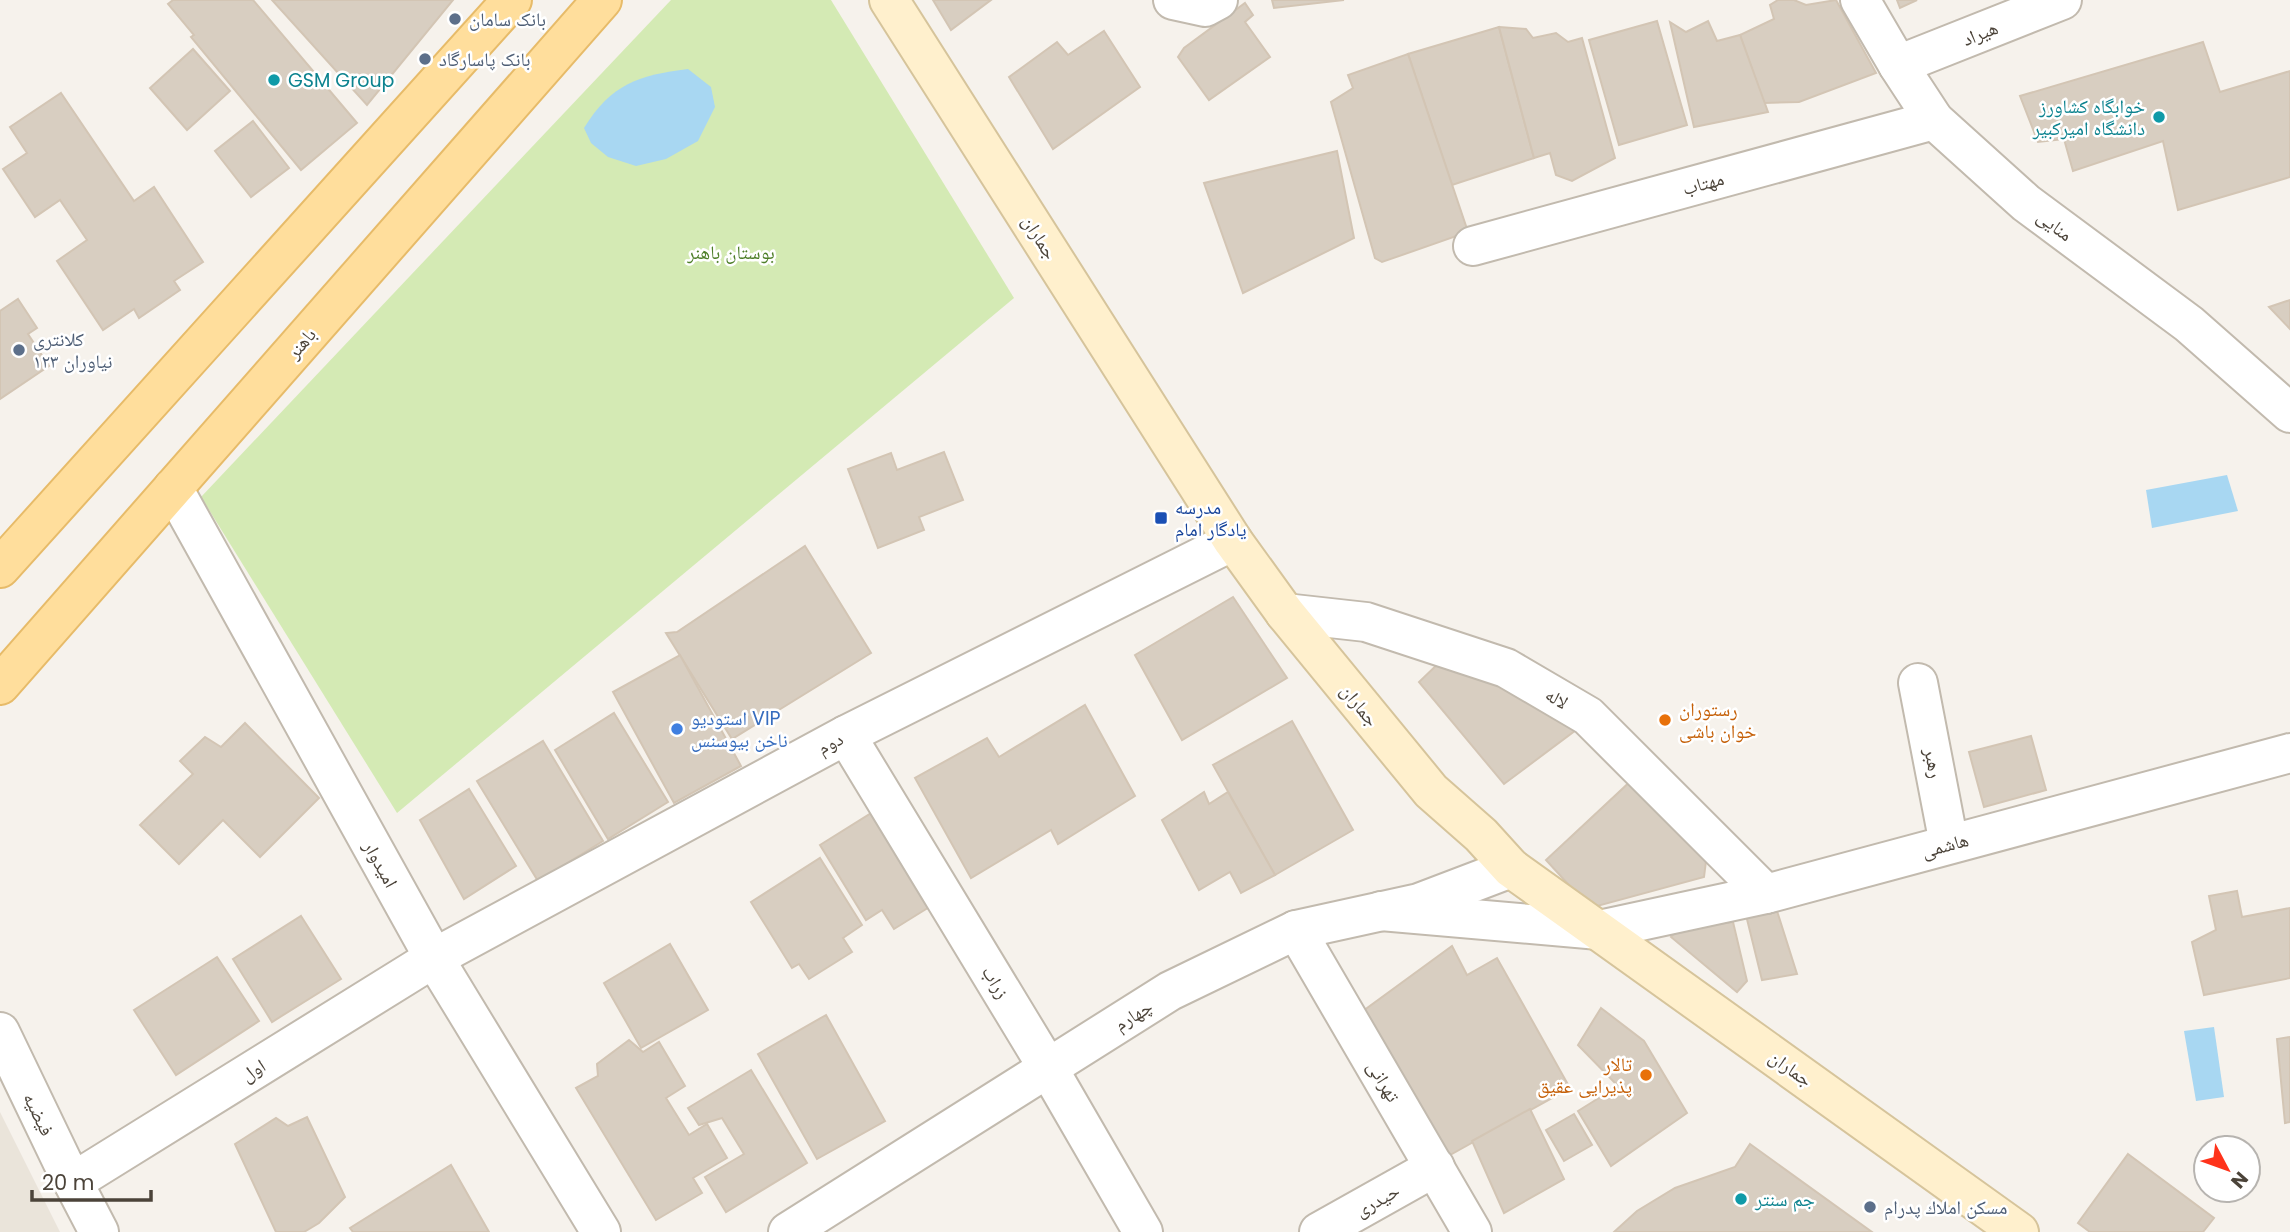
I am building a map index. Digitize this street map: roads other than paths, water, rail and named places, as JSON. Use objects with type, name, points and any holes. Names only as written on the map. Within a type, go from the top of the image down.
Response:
[{"type":"main road","points":[[0,568],[512,0]]},
{"type":"main road","name":"باهنر","points":[[0,685],[601,0]]},
{"type":"main road","name":"جماران","points":[[889,0],[1233,541],[1284,613],[1431,792],[1481,835],[1511,868],[2019,1232]]},
{"type":"street","points":[[1173,0],[1205,7],[1218,0]]},
{"type":"street","name":"منایی","points":[[1860,0],[1934,120],[2026,203],[2189,324],[2290,413]]},
{"type":"street","name":"هیراد","points":[[1898,65],[2062,0]]},
{"type":"street","name":"مهتاب","points":[[1473,246],[1934,120]]},
{"type":"street","name":"امیدوار","points":[[173,488],[434,958],[601,1232]]},
{"type":"street","name":"دوم","points":[[434,958],[846,735],[1233,541]]},
{"type":"street","name":"لاله","points":[[1284,613],[1366,622],[1506,668],[1587,716],[1766,894]]},
{"type":"street","name":"رهبر","points":[[1918,683],[1949,844]]},
{"type":"street","name":"زراب","points":[[846,735],[1048,1068],[1143,1232]]},
{"type":"street","name":"هاشمی","points":[[1381,911],[1599,930],[1766,894],[2290,753]]},
{"type":"street","name":"چهارم","points":[[788,1232],[1170,991],[1296,930],[1419,902],[1511,868]]},
{"type":"street","name":"تهرانی","points":[[1296,930],[1472,1232]]},
{"type":"street","name":"اول","points":[[73,1182],[434,958]]},
{"type":"street","name":"فیضیه","points":[[0,1032],[99,1232]]},
{"type":"street","name":"حیدری","points":[[1319,1232],[1435,1167]]},
{"type":"water","points":[[688,69],[711,87],[715,107],[698,141],[666,159],[636,166],[608,157],[591,143],[584,128],[594,113],[616,92],[641,79]]},
{"type":"water","points":[[2227,475],[2238,511],[2152,528],[2146,490]]},
{"type":"water","points":[[2214,1027],[2224,1097],[2196,1101],[2184,1031]]},
{"type":"place","name":"بانک سامان","points":[[455,19]]},
{"type":"place","name":"بانک پاسارگاد","points":[[425,59]]},
{"type":"place","name":"GSM Group","points":[[274,80]]},
{"type":"place","name":"خوابگاه کشاورز دانشگاه امیرکبیر","points":[[2159,117]]},
{"type":"place","name":"کلانتری ۱۲۳ نیاوران","points":[[19,350]]},
{"type":"place","name":"مدرسه یادگار امام","points":[[1161,518]]},
{"type":"place","name":"رستوران خوان باشی","points":[[1665,720]]},
{"type":"place","name":"استودیو VIP ناخن بیوسنس","points":[[677,729]]},
{"type":"place","name":"تالار پذیرایی عقیق","points":[[1646,1075]]},
{"type":"place","name":"جم سنتر","points":[[1741,1199]]},
{"type":"place","name":"مسكن املاك پدرام","points":[[1870,1207]]},
{"type":"park label","name":"بوستان باهنر","points":[[731,252]]}]
